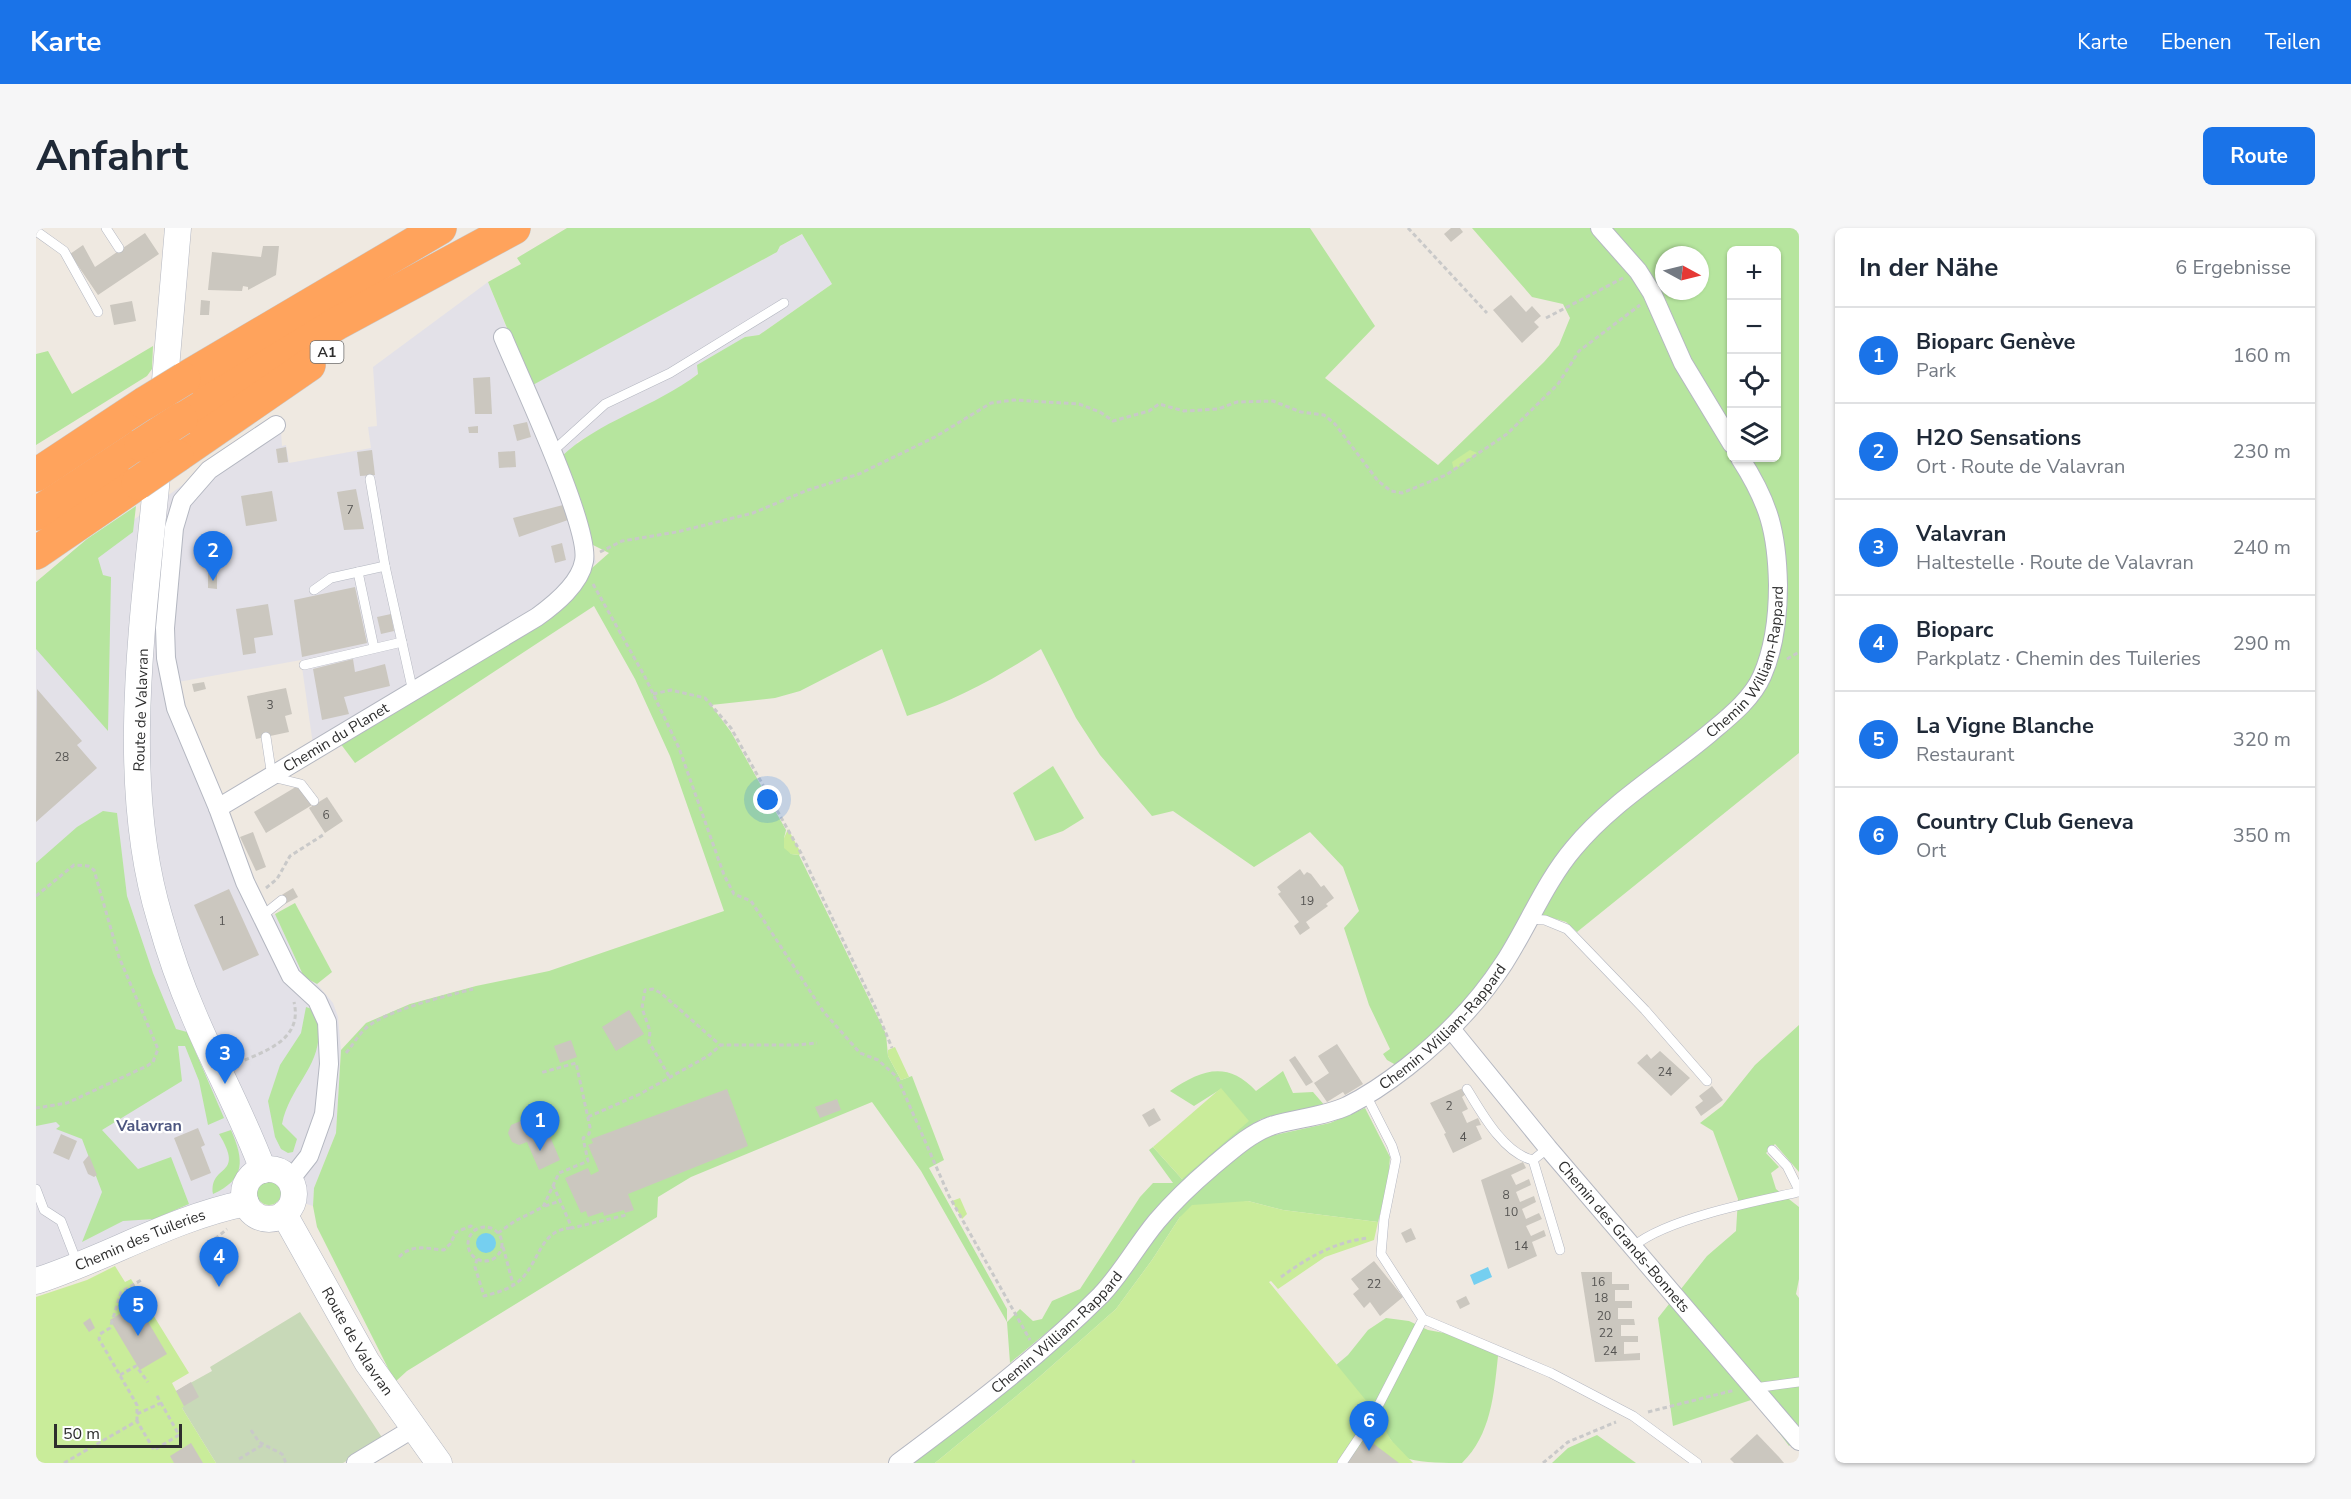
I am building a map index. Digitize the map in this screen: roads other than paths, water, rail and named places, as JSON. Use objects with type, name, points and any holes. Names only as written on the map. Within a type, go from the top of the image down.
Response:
[{"type":"highway","points":[[42,471],[184,379],[440,228]]},
{"type":"highway","name":"A1","points":[[36,553],[478,249],[514,228]]},
{"type":"highway","points":[[36,514],[181,419],[338,323],[478,249]]},
{"type":"street","name":"Route de Valavran","points":[[178,228],[138,708],[140,805],[150,880],[177,972],[263,1170]]},
{"type":"street","points":[[1600,228],[1638,271],[1652,293],[1683,363],[1727,437]]},
{"type":"street","points":[[502,337],[552,452]]},
{"type":"street","points":[[276,425],[209,470],[187,494],[175,518],[165,628],[166,658],[176,708],[251,894],[291,976],[295,989],[317,1000],[325,1013],[329,1064],[328,1092],[320,1131],[305,1162],[290,1180]]},
{"type":"street","name":"Chemin du Planet","points":[[218,808],[413,692],[554,604],[565,593],[584,562],[581,534],[552,452]]},
{"type":"street","name":"Chemin William-Rappard","points":[[898,1463],[956,1420],[1038,1353],[1111,1284],[1156,1221],[1177,1199],[1232,1151],[1270,1126],[1348,1105],[1404,1070],[1451,1029],[1498,971],[1562,863],[1584,836],[1612,810],[1674,764],[1729,718],[1749,697],[1763,675],[1776,616],[1777,543],[1763,499],[1742,462]]},
{"type":"street","name":"Chemin des Grands-Bonnets","points":[[1451,1029],[1548,1148],[1799,1441]]},
{"type":"street","points":[[263,1170],[278,1171],[290,1180],[294,1195],[289,1209],[284,1214],[273,1219],[260,1217],[246,1203],[244,1195],[249,1179],[263,1170]]},
{"type":"street","name":"Chemin des Tuileries","points":[[36,1281],[79,1267],[115,1249],[198,1215],[246,1203]]},
{"type":"street","name":"Route de Valavran","points":[[284,1214],[367,1362],[439,1463]]},
{"type":"street","points":[[356,1463],[414,1428]]},
{"type":"lane","points":[[106,228],[119,248]]},
{"type":"lane","points":[[36,231],[64,251],[98,312]]},
{"type":"lane","points":[[552,452],[604,404],[670,373],[784,303]]},
{"type":"lane","points":[[370,478],[385,566],[413,692]]},
{"type":"lane","points":[[314,590],[331,578],[385,566]]},
{"type":"lane","points":[[358,572],[374,648]]},
{"type":"lane","points":[[304,665],[402,642]]},
{"type":"lane","points":[[266,737],[272,777],[301,784],[314,801]]},
{"type":"lane","points":[[262,916],[282,900]]},
{"type":"lane","points":[[1530,919],[1545,920],[1567,929],[1645,1010],[1707,1081]]},
{"type":"lane","points":[[1467,1089],[1493,1130],[1523,1158],[1533,1160],[1548,1148]]},
{"type":"lane","points":[[1365,1094],[1392,1146],[1396,1160],[1382,1254],[1423,1319],[1454,1330],[1551,1373],[1633,1416],[1697,1463]]},
{"type":"lane","points":[[1634,1246],[1645,1236],[1663,1229],[1730,1208],[1799,1191],[1787,1166],[1772,1150]]},
{"type":"lane","points":[[1533,1160],[1560,1250]]},
{"type":"lane","points":[[39,1188],[44,1210],[61,1221],[79,1267]]},
{"type":"lane","points":[[1342,1463],[1371,1420],[1423,1319]]},
{"type":"lane","points":[[1754,1388],[1799,1382]]},
{"type":"water","points":[[482,1233],[490,1233],[496,1239],[496,1247],[490,1253],[482,1253],[476,1247],[476,1239]]},
{"type":"water","points":[[1488,1267],[1492,1277],[1474,1285],[1470,1275]]},
{"type":"place","name":"H2O Sensations","points":[[213,581]]},
{"type":"place","name":"Valavran","points":[[225,1084]]},
{"type":"place","name":"Bioparc Genève","points":[[540,1151]]},
{"type":"place","name":"Bioparc","points":[[219,1287]]},
{"type":"place","name":"La Vigne Blanche","points":[[138,1336]]},
{"type":"place","name":"Country Club Geneva","points":[[1369,1451]]},
{"type":"district","name":"Valavran","points":[[149,1126]]}]
